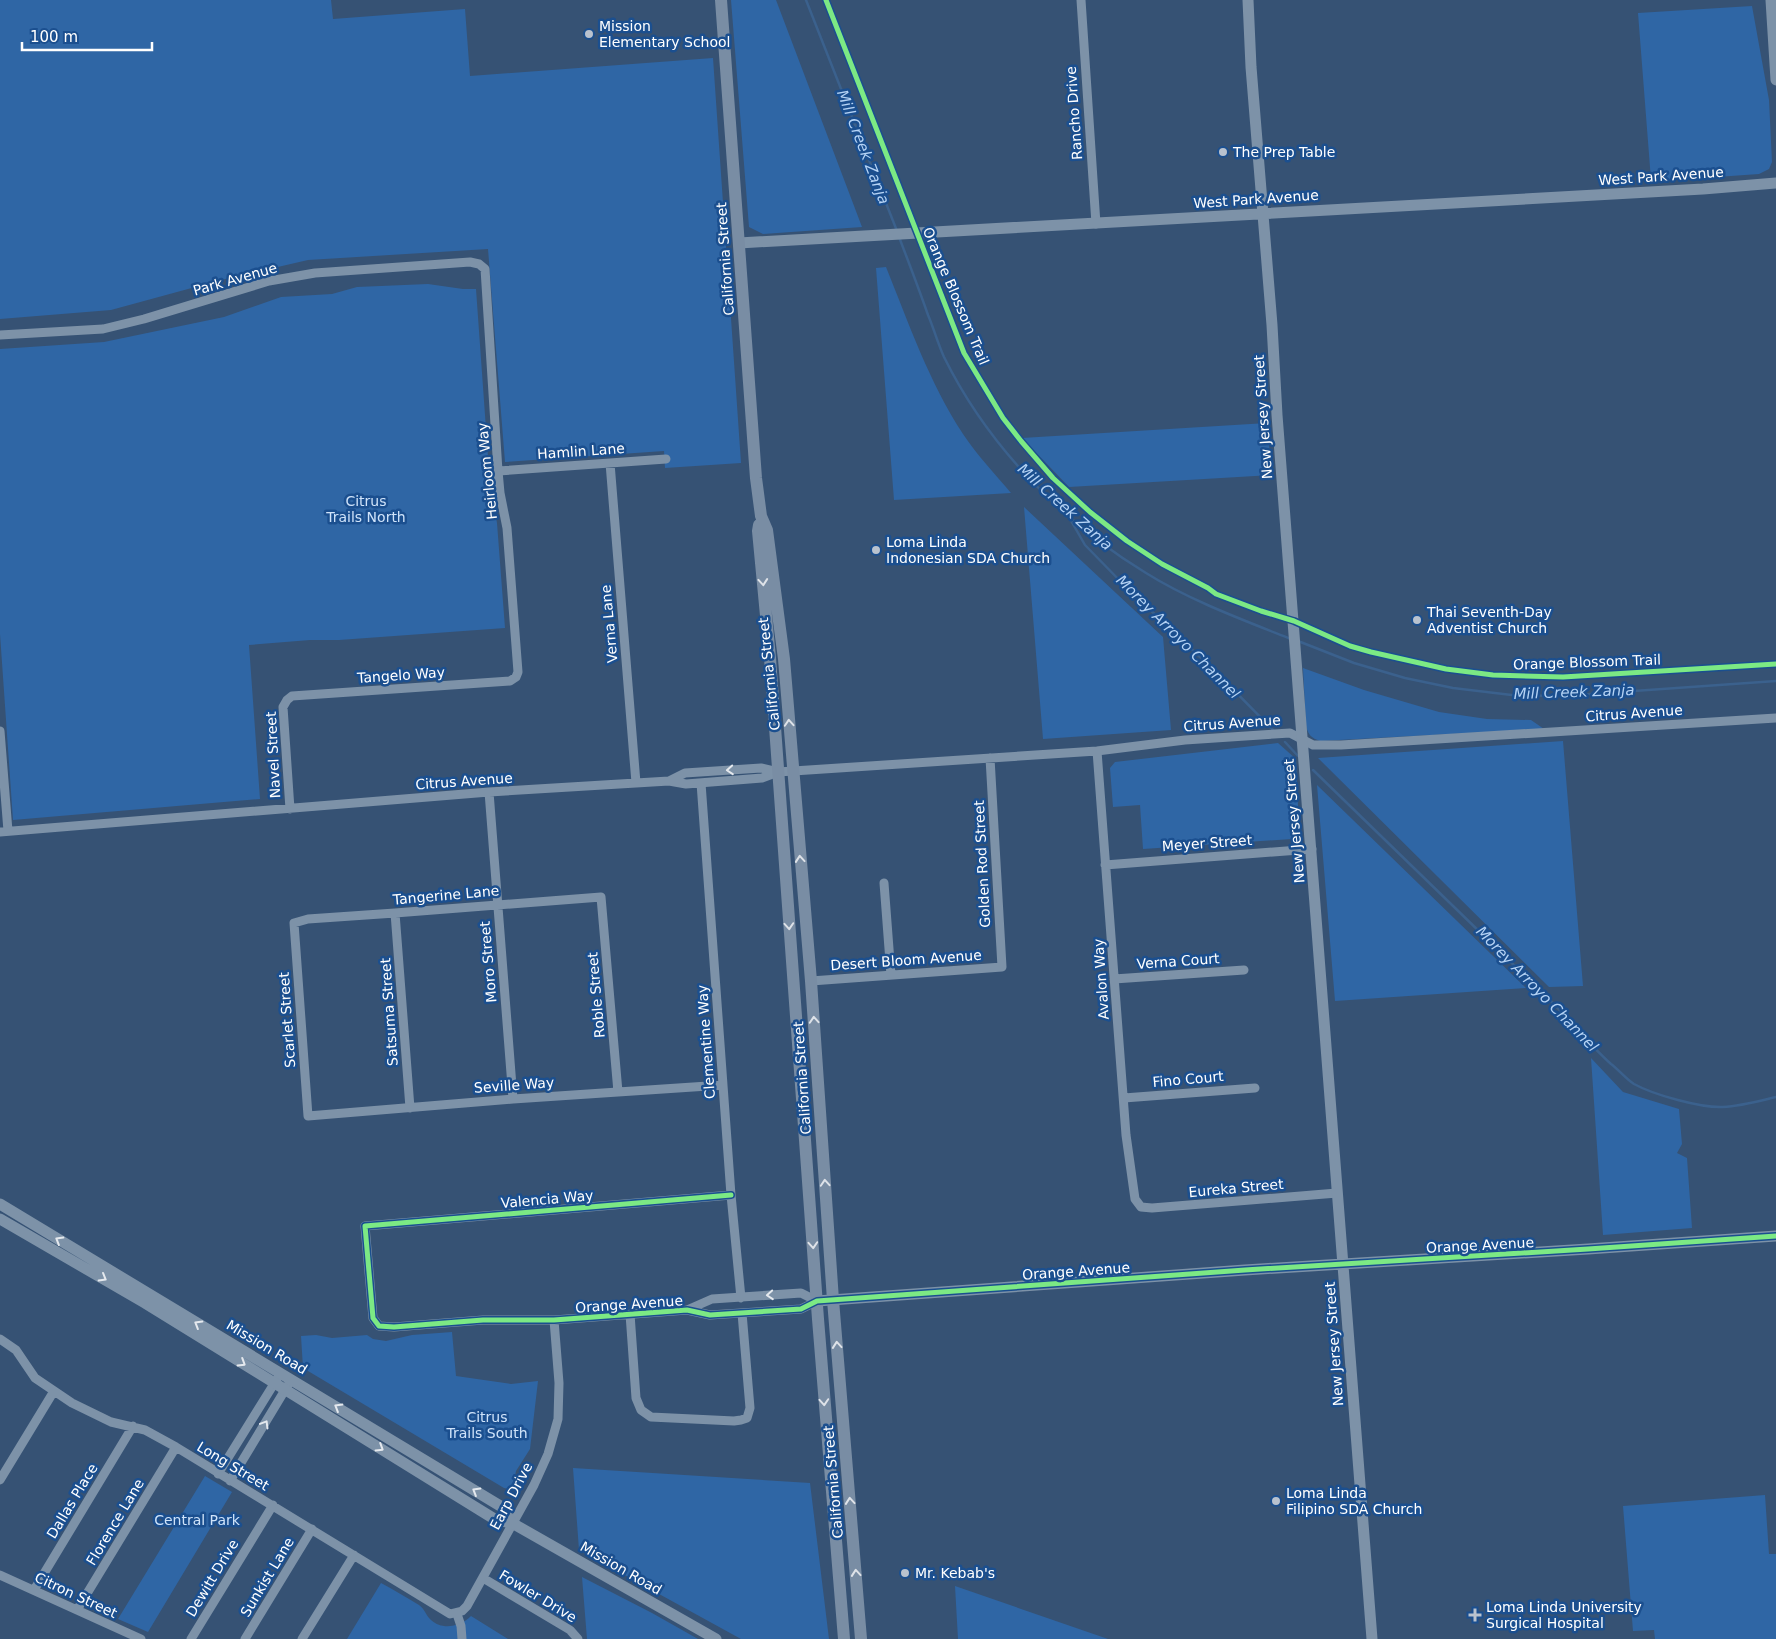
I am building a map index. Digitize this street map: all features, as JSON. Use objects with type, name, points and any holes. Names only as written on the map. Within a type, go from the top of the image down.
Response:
[{"type":"main road","name":"California Street","points":[[721,0],[756,478],[761,516],[767,530],[784,659],[811,981],[833,1300],[861,1639]]},
{"type":"main road","name":"California Street","points":[[761,516],[758,531],[844,1639]]},
{"type":"main road","points":[[842,1605],[858,1603]]},
{"type":"street","name":"Rancho Drive","points":[[1081,0],[1096,224]]},
{"type":"street","name":"New Jersey Street","points":[[1248,0],[1251,67],[1372,1639]]},
{"type":"street","points":[[1771,0],[1776,80]]},
{"type":"street","name":"West Park Avenue","points":[[738,243],[1096,224],[1262,212],[1380,208],[1776,183]]},
{"type":"street","name":"Park Avenue","points":[[0,335],[102,329],[144,319],[269,281],[315,273],[470,262],[479,264]]},
{"type":"street","name":"Heirloom Way","points":[[479,264],[484,270],[486,282],[498,470],[500,493],[507,528],[518,672],[516,677]]},
{"type":"street","name":"Hamlin Lane","points":[[498,470],[666,459]]},
{"type":"street","name":"Verna Lane","points":[[610,462],[636,783]]},
{"type":"street","name":"Tangelo Way","points":[[287,700],[292,696],[510,681],[516,677]]},
{"type":"street","name":"Navel Street","points":[[287,700],[283,707],[290,809]]},
{"type":"street","name":"Citrus Avenue","points":[[4,831],[261,812],[489,792],[669,781],[686,784],[701,783],[762,778],[778,772],[1097,750],[1185,740],[1290,733],[1313,745],[1341,745],[1776,718]]},
{"type":"street","points":[[0,731],[4,831]]},
{"type":"street","name":"Avalon Way","points":[[1097,750],[1124,1098],[1133,1191],[1137,1204]]},
{"type":"street","name":"Golden Rod Street","points":[[990,758],[1002,967]]},
{"type":"street","name":"Citrus Avenue","points":[[669,781],[685,773],[761,768],[778,772]]},
{"type":"street","name":"Clementine Way","points":[[701,783],[731,1195],[741,1298]]},
{"type":"street","name":"Moro Street","points":[[489,792],[513,1099]]},
{"type":"street","name":"Meyer Street","points":[[1105,864],[1312,849]]},
{"type":"street","points":[[884,883],[891,975]]},
{"type":"street","name":"Tangerine Lane","points":[[294,922],[308,918],[395,914],[601,897]]},
{"type":"street","name":"Roble Street","points":[[601,897],[618,1092]]},
{"type":"street","name":"Satsuma Street","points":[[395,914],[410,1108]]},
{"type":"street","name":"Scarlet Street","points":[[294,922],[308,1116]]},
{"type":"street","name":"Desert Bloom Avenue","points":[[811,981],[1002,967]]},
{"type":"street","name":"Verna Court","points":[[1114,979],[1244,970]]},
{"type":"street","name":"Seville Way","points":[[308,1116],[513,1099],[723,1085]]},
{"type":"street","name":"Fino Court","points":[[1124,1098],[1255,1088]]},
{"type":"street","name":"Eureka Street","points":[[1137,1204],[1141,1207],[1152,1208],[1337,1193]]},
{"type":"street","name":"Valencia Way","points":[[379,1326],[373,1318],[365,1226],[731,1195]]},
{"type":"street","name":"Mission Road","points":[[0,1204],[502,1507],[512,1523]]},
{"type":"street","name":"Mission Road","points":[[0,1219],[146,1303],[496,1520],[512,1523],[716,1639]]},
{"type":"street","name":"Orange Avenue","points":[[687,1310],[710,1316],[801,1308],[817,1301],[1776,1236]]},
{"type":"street","name":"Orange Avenue","points":[[379,1326],[394,1327],[483,1320],[554,1320],[687,1310],[712,1300],[801,1293],[817,1301]]},
{"type":"street","points":[[630,1314],[636,1398],[641,1410],[652,1417],[734,1421],[747,1418],[750,1408],[742,1313]]},
{"type":"street","name":"Earp Drive","points":[[457,1614],[467,1606],[483,1578],[534,1485],[548,1454],[558,1419],[559,1383],[554,1320]]},
{"type":"street","name":"Long Street","points":[[0,1339],[16,1350],[35,1378],[54,1392],[103,1419],[145,1430],[176,1447],[430,1600],[446,1613],[457,1614]]},
{"type":"street","points":[[218,1474],[281,1373]]},
{"type":"street","points":[[230,1481],[292,1379]]},
{"type":"street","points":[[0,1480],[54,1392]]},
{"type":"street","name":"Dallas Place","points":[[34,1590],[133,1426]]},
{"type":"street","points":[[244,1433],[255,1440]]},
{"type":"street","name":"Florence Lane","points":[[77,1610],[176,1447]]},
{"type":"street","name":"Dewitt Drive","points":[[191,1639],[273,1505]]},
{"type":"street","name":"Sunkist Lane","points":[[245,1639],[312,1529]]},
{"type":"street","points":[[302,1639],[354,1555]]},
{"type":"street","name":"Citron Street","points":[[0,1575],[141,1639]]},
{"type":"street","name":"Fowler Drive","points":[[483,1578],[570,1630],[578,1639]]},
{"type":"street","points":[[457,1614],[461,1626],[462,1639]]},
{"type":"green space","points":[[0,0],[331,0],[333,19],[465,9],[470,76],[713,58],[741,463],[665,468],[664,451],[505,462],[488,249],[308,260],[221,280],[111,310],[0,319]]},
{"type":"green space","points":[[731,0],[776,0],[862,227],[763,234],[749,227]]},
{"type":"green space","points":[[1752,6],[1769,100],[1772,162],[1769,169],[1759,174],[1651,180],[1638,13]]},
{"type":"green space","points":[[886,267],[920,352],[951,414],[974,449],[1011,493],[894,500],[876,268]]},
{"type":"green space","name":"Citrus Trails North","points":[[428,284],[476,289],[490,485],[497,523],[505,628],[249,645],[260,799],[13,820],[0,634],[0,349],[104,342],[224,317],[281,297],[332,294],[357,287]]},
{"type":"green space","points":[[1267,423],[1272,475],[1069,487],[1022,438]]},
{"type":"green space","points":[[1024,507],[1163,637],[1171,730],[1043,739]]},
{"type":"green space","points":[[1303,668],[1364,690],[1439,712],[1487,719],[1531,720],[1544,729],[1320,741],[1311,736],[1306,727]]},
{"type":"green space","points":[[1563,741],[1583,986],[1549,987],[1318,758]]},
{"type":"green space","points":[[1278,743],[1296,759],[1299,830],[1292,839],[1143,849],[1140,805],[1113,807],[1110,768],[1115,762]]},
{"type":"green space","points":[[1317,785],[1526,988],[1335,1001]]},
{"type":"green space","points":[[1591,1058],[1623,1092],[1679,1109],[1682,1144],[1677,1153],[1687,1158],[1692,1228],[1603,1235]]},
{"type":"green space","name":"Citrus Trails South","points":[[452,1332],[456,1376],[511,1384],[538,1381],[530,1449],[516,1471],[513,1486],[509,1489],[504,1488],[303,1368],[301,1336],[316,1335],[332,1338],[367,1335],[373,1339],[386,1341],[412,1335]]},
{"type":"green space","points":[[573,1468],[810,1483],[829,1639],[741,1639],[579,1550]]},
{"type":"green space","name":"Central Park","points":[[205,1476],[232,1492],[148,1632],[118,1619]]},
{"type":"green space","points":[[1765,1495],[1769,1554],[1776,1554],[1776,1639],[1655,1639],[1654,1630],[1633,1631],[1623,1506]]},
{"type":"green space","points":[[582,1577],[652,1613],[698,1639],[587,1639]]},
{"type":"green space","points":[[381,1583],[419,1605],[429,1618],[436,1623],[446,1626],[457,1625],[471,1616],[508,1639],[347,1639]]},
{"type":"green space","points":[[955,1586],[1108,1639],[958,1639]]},
{"type":"waterway","name":"Mill Creek Zanja","points":[[806,0],[897,231]]},
{"type":"waterway","name":"Mill Creek Zanja","points":[[899,237],[944,357],[982,421],[1030,479],[1085,530],[1115,553],[1146,573],[1198,601],[1291,639]]},
{"type":"waterway","name":"Morey Arroyo Channel","points":[[1070,519],[1085,545],[1273,730]]},
{"type":"waterway","name":"Mill Creek Zanja","points":[[1298,641],[1354,663],[1405,678],[1453,688],[1520,696],[1577,695],[1776,681]]},
{"type":"waterway","name":"Morey Arroyo Channel","points":[[1285,742],[1298,756]]},
{"type":"waterway","name":"Morey Arroyo Channel","points":[[1313,770],[1532,982],[1599,1053],[1631,1082],[1665,1096],[1714,1107],[1736,1106],[1776,1097]]},
{"type":"cycle path","name":"Orange Blossom Trail","points":[[826,0],[964,353],[1003,418],[1053,478],[1090,512],[1127,541],[1162,564],[1216,594],[1294,621],[1350,646],[1446,669],[1493,675],[1563,677],[1776,664]]},
{"type":"cycle path","points":[[731,1195],[365,1226],[373,1318],[379,1326],[394,1327],[483,1320],[554,1320],[687,1310],[710,1315],[801,1309],[817,1301],[1245,1270],[1776,1236]]},
{"type":"place","name":"Mission Elementary School","points":[[589,34]]},
{"type":"place","name":"The Prep Table","points":[[1223,152]]},
{"type":"place","name":"Loma Linda Indonesian SDA Church","points":[[876,550]]},
{"type":"place","name":"Thai Seventh-Day Adventist Church","points":[[1417,620]]},
{"type":"place","name":"Loma Linda Filipino SDA Church","points":[[1276,1501]]},
{"type":"place","name":"Mr. Kebab's","points":[[905,1573]]},
{"type":"place","name":"Loma Linda University Surgical Hospital","points":[[1475,1615]]}]
